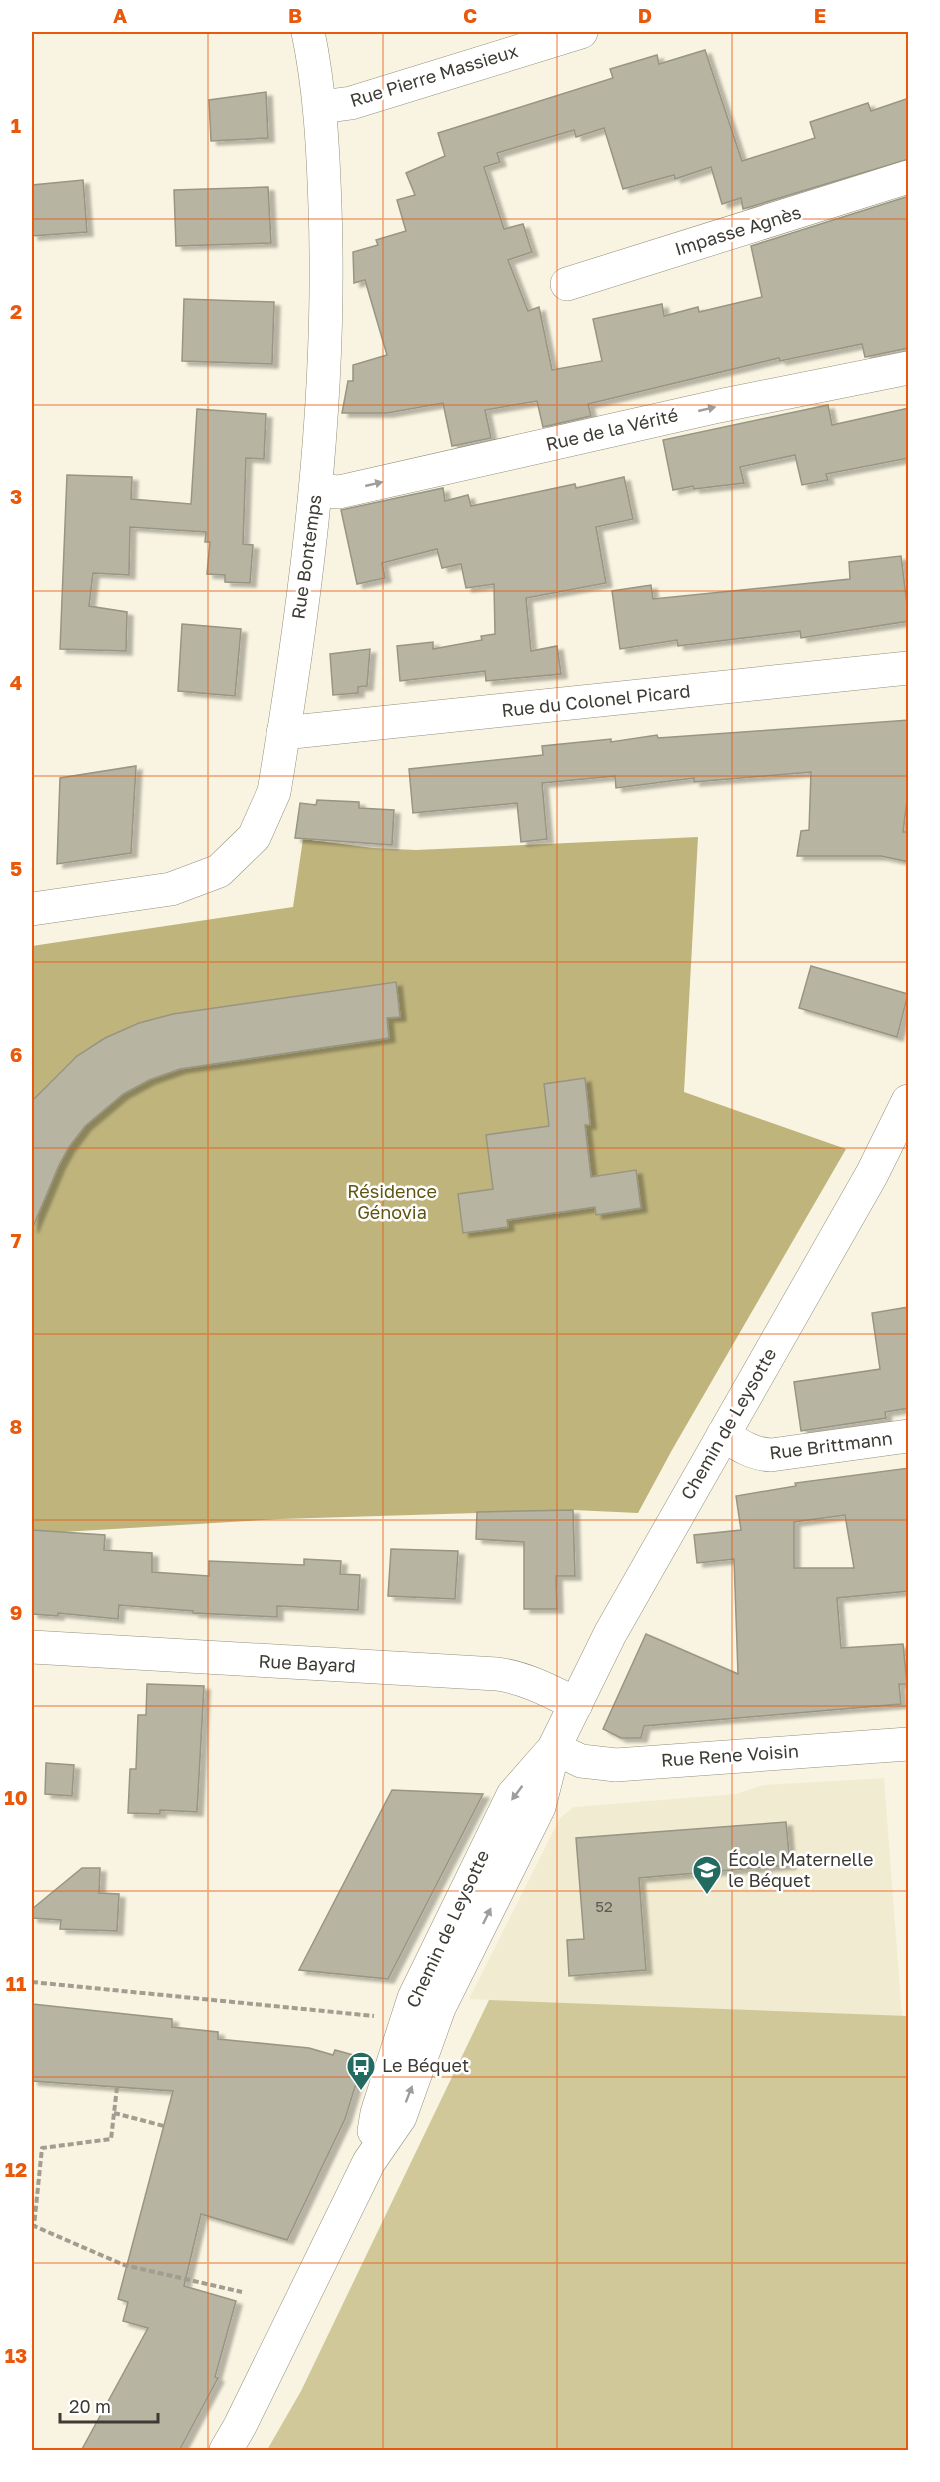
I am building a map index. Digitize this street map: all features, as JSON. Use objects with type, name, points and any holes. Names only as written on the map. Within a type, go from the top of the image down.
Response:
[{"type":"street","name":"Rue Bontemps","points":[[32,909],[171,889],[219,871],[254,837],[274,792],[316,490],[326,357],[327,263],[321,107],[308,32]]},
{"type":"street","name":"Rue Pierre Massieux","points":[[321,107],[351,103],[580,32]]},
{"type":"street","name":"Impasse Agnès","points":[[567,284],[909,177]]},
{"type":"street","name":"Rue de la Vérité","points":[[316,490],[339,492],[719,406],[909,368]]},
{"type":"street","name":"Rue du Colonel Picard","points":[[283,733],[909,668]]},
{"type":"street","name":"Chemin de Leysotte","points":[[226,2451],[369,2162],[377,2113],[418,2000],[513,1796],[554,1748],[634,1591],[872,1174],[909,1101]]},
{"type":"street","name":"Rue Brittmann","points":[[723,1435],[760,1455],[909,1436]]},
{"type":"street","name":"Rue Bayard","points":[[32,1647],[497,1674],[514,1677],[545,1688],[576,1704]]},
{"type":"street","name":"Rue Rene Voisin","points":[[554,1748],[581,1761],[616,1764],[909,1744]]},
{"type":"path","points":[[32,1982],[384,2017],[418,2000]]},
{"type":"path","points":[[117,2087],[111,2139],[42,2148],[34,2226],[124,2265],[242,2292]]},
{"type":"path","points":[[114,2113],[164,2126]]},
{"type":"shaded area","points":[[884,1778],[902,2016],[908,2016],[908,2450],[632,2006],[469,1999],[560,1818],[574,1807],[736,1794],[763,1785]]},
{"type":"shaded area","points":[[489,2000],[908,2016],[908,2450],[267,2450],[301,2391]]},
{"type":"green space","name":"Résidence Génovia","points":[[698,837],[684,1092],[846,1149],[638,1513],[573,1510],[280,1519],[63,1532],[32,1530],[32,946],[293,907],[303,839],[373,848],[416,850]]},
{"type":"building","points":[[705,50],[742,161],[815,138],[810,122],[868,103],[871,111],[909,98],[909,159],[743,209],[741,198],[722,204],[711,167],[675,179],[674,175],[623,189],[604,128],[576,137],[574,130],[497,153],[500,162],[484,167],[504,229],[523,224],[532,252],[508,260],[528,311],[539,307],[552,370],[602,361],[593,319],[662,304],[664,316],[698,307],[699,312],[762,297],[751,246],[909,196],[909,348],[865,357],[862,344],[780,361],[779,358],[588,404],[591,416],[543,427],[537,401],[485,410],[491,438],[452,446],[443,403],[387,413],[342,413],[348,381],[353,381],[353,365],[387,355],[365,280],[354,283],[353,252],[378,245],[376,240],[406,231],[397,200],[415,195],[406,173],[445,156],[438,133],[613,78],[610,69],[657,55],[659,64]]},
{"type":"building","points":[[266,92],[268,138],[211,141],[209,100]]},
{"type":"building","points":[[83,180],[87,232],[32,236],[32,185]]},
{"type":"building","points":[[268,187],[271,243],[176,246],[174,190]]},
{"type":"building","points":[[184,299],[274,302],[272,364],[182,361]]},
{"type":"building","points":[[828,405],[832,425],[909,408],[909,458],[826,474],[828,480],[802,485],[795,455],[740,467],[744,483],[694,489],[693,486],[673,490],[663,440]]},
{"type":"building","points":[[197,409],[266,414],[264,459],[246,458],[243,544],[253,545],[250,583],[225,582],[225,575],[207,574],[210,542],[205,542],[206,532],[130,527],[129,575],[93,573],[89,606],[127,612],[126,651],[60,649],[67,475],[132,477],[131,499],[191,504]]},
{"type":"building","points":[[624,477],[633,519],[596,527],[606,583],[526,598],[531,651],[557,646],[561,674],[486,681],[485,671],[400,681],[397,646],[433,642],[433,649],[482,640],[481,636],[495,634],[494,584],[466,588],[461,564],[442,568],[437,549],[382,563],[385,578],[357,584],[341,510],[443,488],[445,501],[468,495],[471,506],[575,484],[576,488]]},
{"type":"building","points":[[901,556],[909,621],[801,638],[800,631],[678,646],[677,640],[620,649],[612,591],[651,585],[653,599],[850,579],[849,562]]},
{"type":"building","points":[[182,624],[241,629],[235,696],[178,691]]},
{"type":"building","points":[[370,649],[367,686],[358,687],[358,693],[333,695],[330,654]]},
{"type":"building","points":[[909,720],[909,784],[903,832],[909,832],[909,862],[881,856],[797,856],[801,831],[809,830],[811,772],[694,782],[694,778],[616,788],[615,776],[542,783],[547,839],[521,842],[517,803],[413,813],[409,769],[543,755],[542,746],[611,739],[611,742],[657,735],[658,738]]},
{"type":"building","points":[[136,766],[131,853],[57,864],[60,778]]},
{"type":"building","points":[[317,800],[359,802],[359,808],[394,810],[392,845],[295,838],[300,803],[316,805]]},
{"type":"building","points":[[811,966],[908,994],[897,1037],[799,1008]]},
{"type":"building","points":[[396,982],[400,1017],[387,1018],[389,1038],[180,1069],[149,1080],[123,1094],[85,1126],[69,1147],[32,1229],[32,1101],[77,1056],[105,1038],[139,1023],[173,1014]]},
{"type":"building","points":[[585,1078],[590,1125],[585,1125],[591,1177],[636,1170],[641,1208],[596,1215],[595,1207],[507,1220],[508,1227],[463,1233],[458,1194],[493,1189],[486,1135],[549,1126],[544,1084]]},
{"type":"building","points":[[909,1307],[909,1408],[885,1412],[886,1418],[801,1431],[794,1382],[880,1369],[872,1313]]},
{"type":"building","points":[[909,1468],[909,1591],[837,1598],[841,1648],[903,1644],[907,1684],[899,1684],[901,1704],[644,1726],[641,1738],[621,1738],[603,1729],[646,1634],[738,1674],[734,1559],[697,1563],[694,1535],[741,1530],[736,1496],[796,1486],[795,1483]],"holes":[[[845,1515],[854,1568],[794,1568],[794,1522]]]},
{"type":"building","points":[[573,1510],[575,1576],[556,1576],[557,1609],[524,1609],[524,1542],[476,1539],[477,1512]]},
{"type":"building","points":[[32,1530],[105,1535],[104,1550],[152,1553],[152,1572],[209,1576],[209,1561],[304,1565],[304,1559],[341,1561],[340,1574],[360,1575],[358,1610],[277,1606],[277,1617],[193,1613],[193,1611],[119,1605],[118,1619],[58,1613],[58,1616],[32,1614]]},
{"type":"building","points":[[391,1549],[458,1551],[455,1599],[388,1596]]},
{"type":"building","points":[[147,1684],[204,1686],[197,1812],[160,1810],[160,1814],[128,1813],[130,1769],[136,1769],[138,1715],[146,1715]]},
{"type":"building","points":[[46,1763],[74,1765],[72,1796],[45,1794]]},
{"type":"building","points":[[392,1790],[483,1794],[388,1979],[299,1970]]},
{"type":"building","points":[[786,1822],[790,1865],[639,1878],[646,1970],[569,1976],[567,1940],[584,1939],[576,1838]]},
{"type":"building","points":[[82,1868],[100,1868],[99,1893],[119,1894],[117,1931],[60,1929],[61,1920],[32,1918],[32,1909]]},
{"type":"building","points":[[32,2004],[172,2019],[172,2027],[218,2032],[218,2039],[309,2048],[333,2055],[335,2050],[364,2058],[345,2119],[287,2240],[201,2214],[184,2286],[236,2301],[215,2377],[218,2378],[179,2451],[81,2451],[148,2328],[123,2321],[128,2302],[118,2299],[173,2091],[32,2081]]},
{"type":"place","name":"École Maternelle le Béquet","points":[[707,1896]]},
{"type":"place","name":"Le Béquet","points":[[361,2092]]}]
